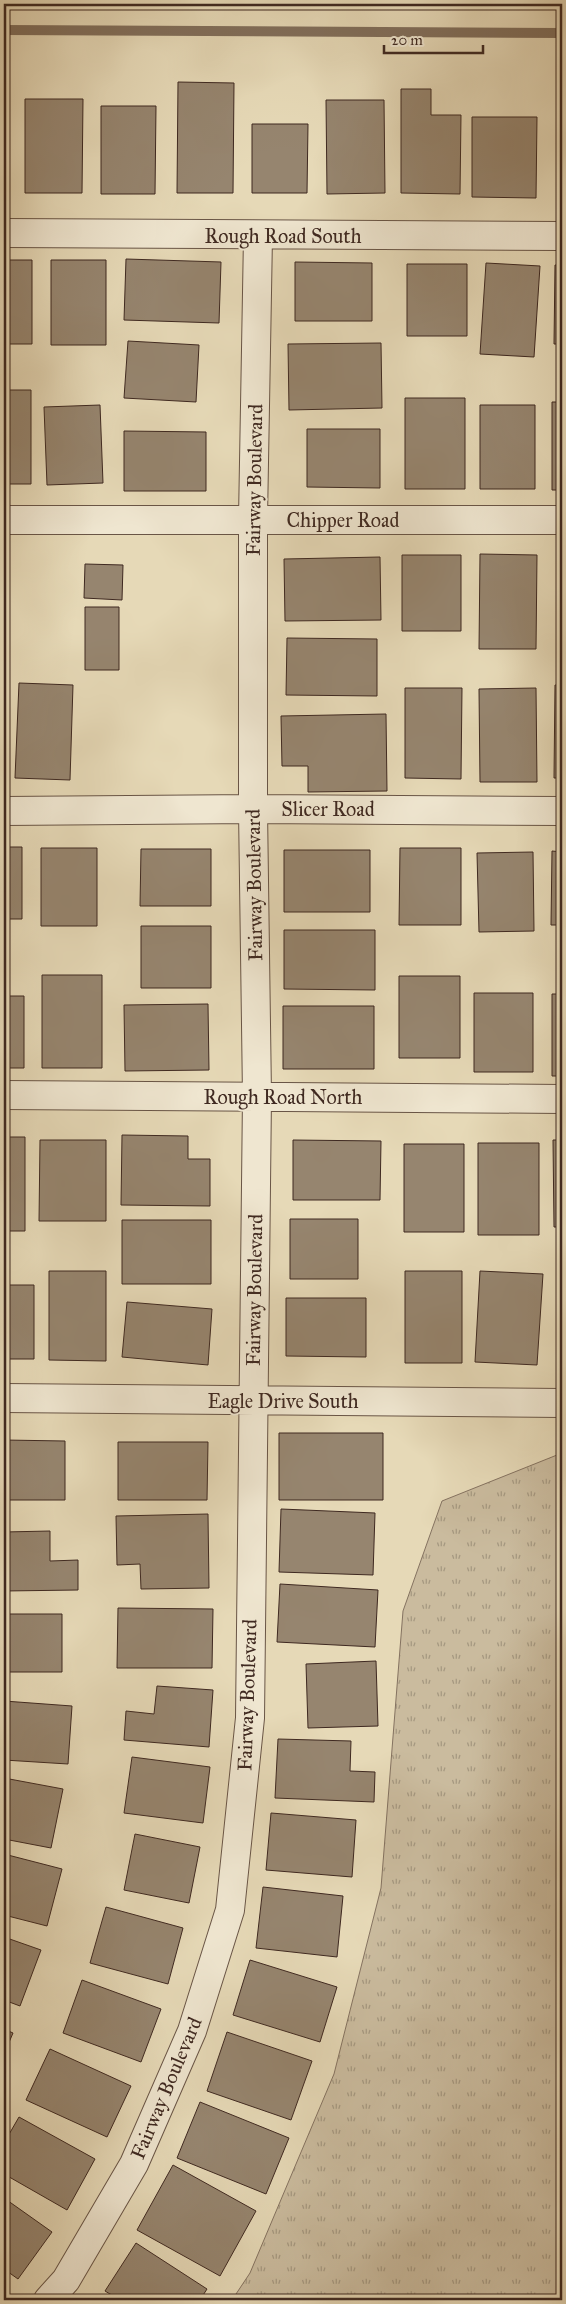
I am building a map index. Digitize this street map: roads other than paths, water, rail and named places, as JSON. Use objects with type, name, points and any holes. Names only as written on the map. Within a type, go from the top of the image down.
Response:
[{"type":"street","name":"Rough Road South","points":[[4,233],[258,236],[562,236]]},
{"type":"street","name":"Fairway Boulevard","points":[[48,2300],[66,2280],[134,2164],[192,2030],[230,1910],[250,1718],[257,1096],[253,809],[253,519],[258,236]]},
{"type":"street","name":"Chipper Road","points":[[4,520],[562,520]]},
{"type":"street","name":"Slicer Road","points":[[4,810],[562,811]]},
{"type":"street","name":"Rough Road North","points":[[4,1096],[257,1096],[562,1100]]},
{"type":"street","name":"Eagle Drive South","points":[[4,1398],[253,1402],[562,1403]]},
{"type":"waterway","points":[[4,30],[562,33]]}]
